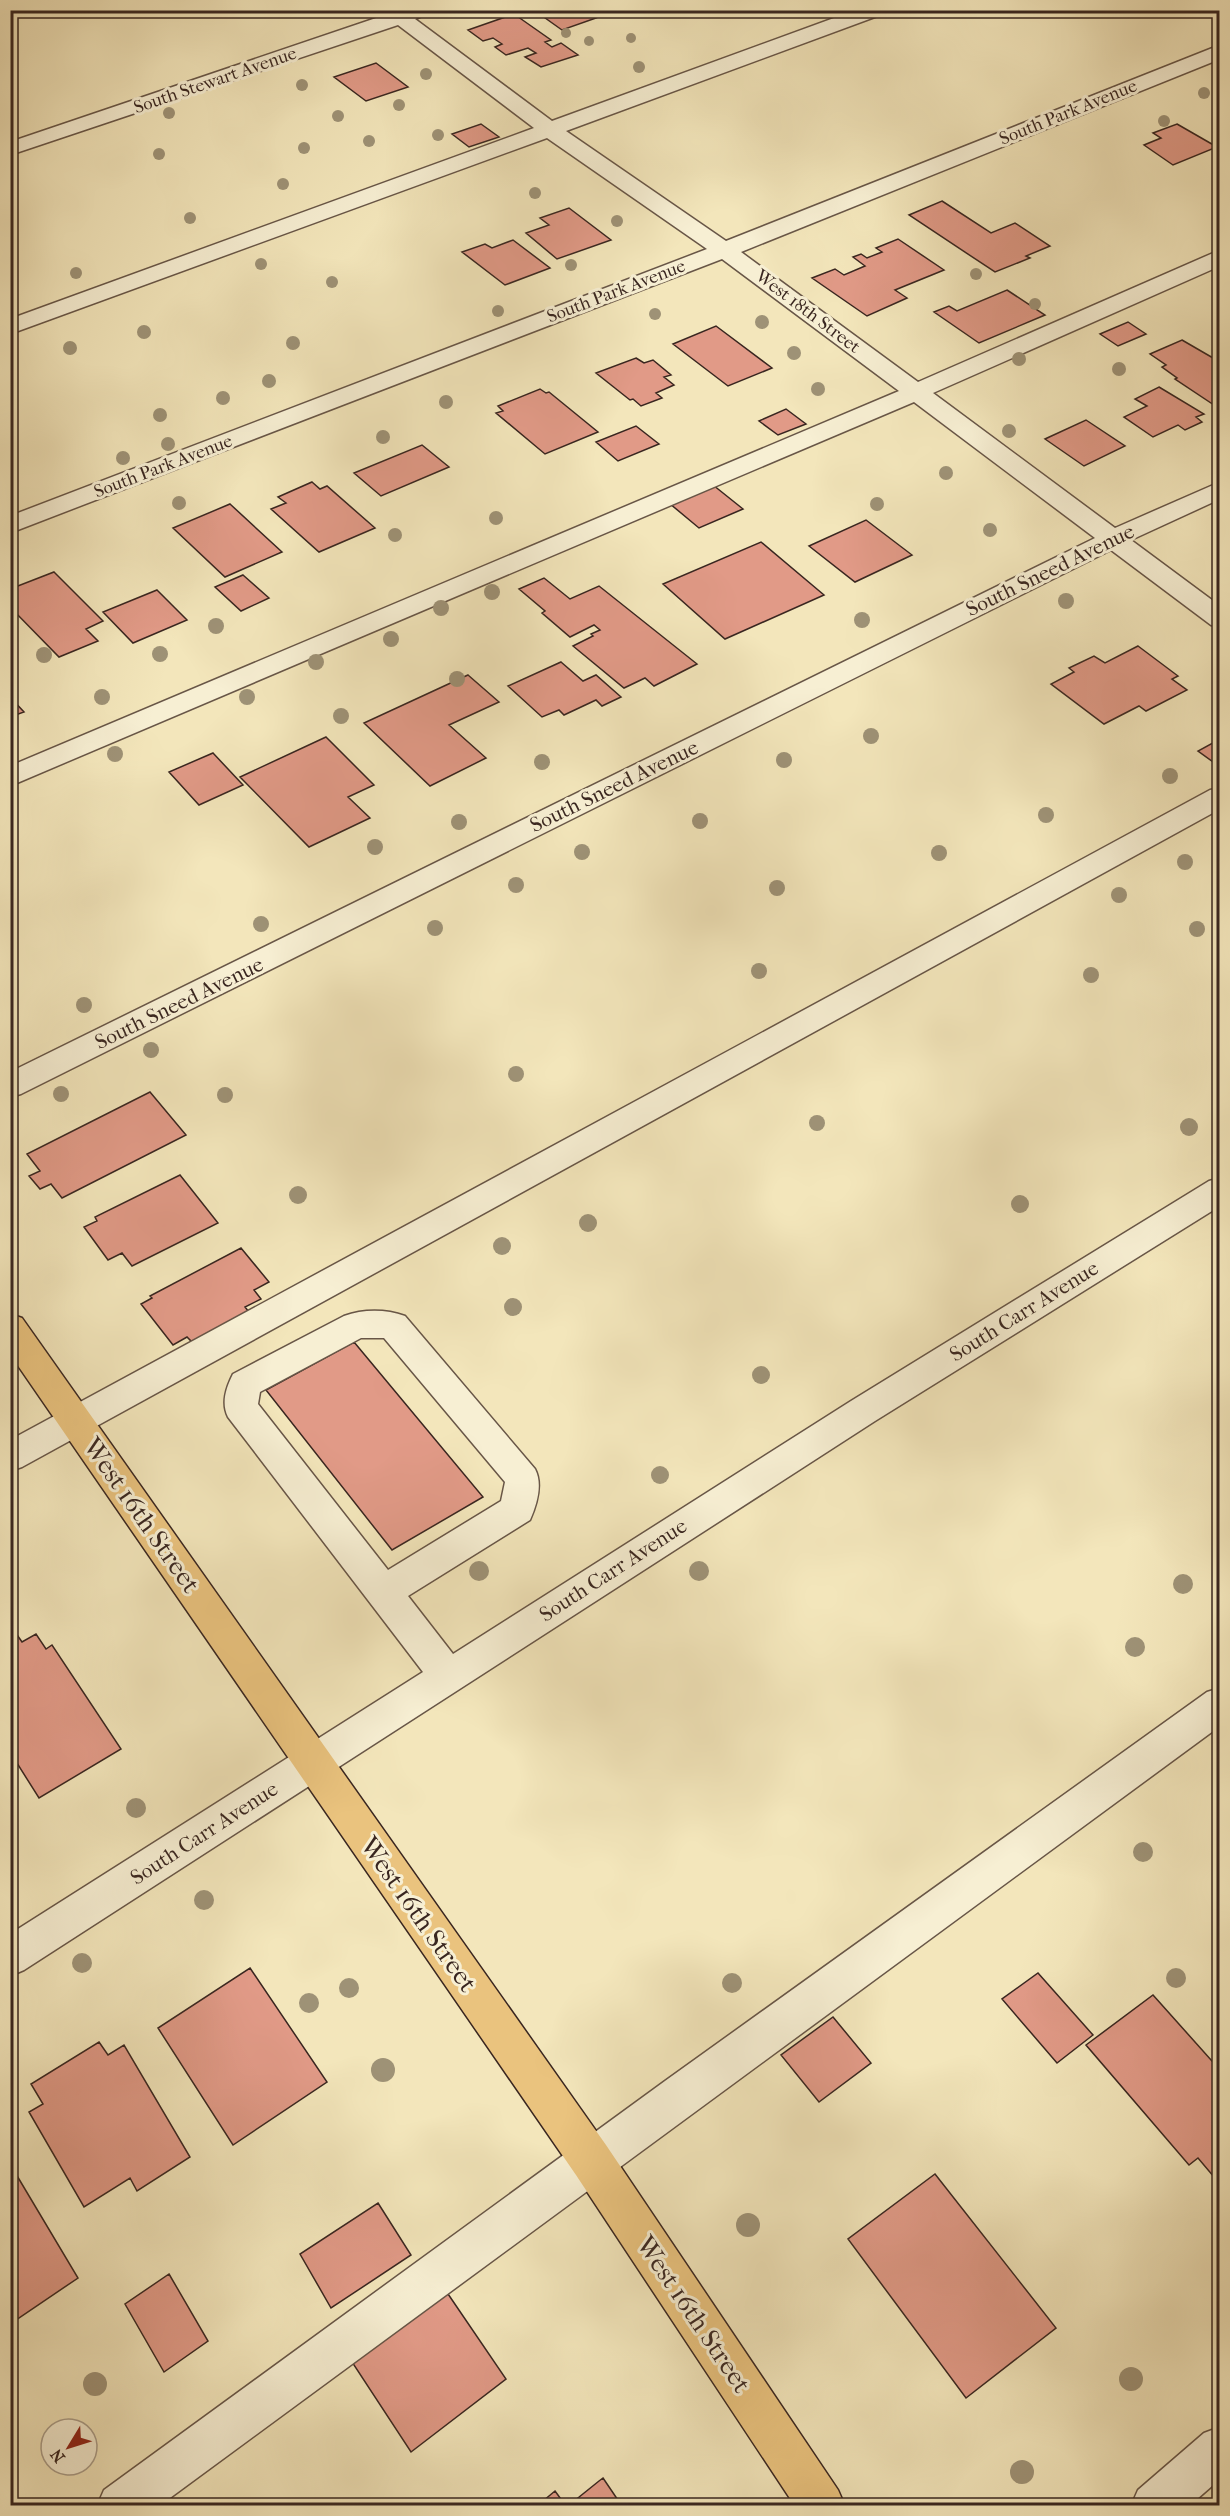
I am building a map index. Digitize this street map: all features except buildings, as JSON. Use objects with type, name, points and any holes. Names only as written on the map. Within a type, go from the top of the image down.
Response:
[{"type":"main road","name":"West 16th Street","points":[[10,1326],[591,2160],[822,2505]]},
{"type":"street","points":[[10,327],[876,10]]},
{"type":"street","name":"West 18th Street","points":[[403,13],[550,130],[724,250],[1220,619]]},
{"type":"street","name":"South Stewart Avenue","points":[[10,149],[403,13]]},
{"type":"street","name":"South Park Avenue","points":[[10,525],[724,250],[1220,51]]},
{"type":"street","points":[[10,777],[916,392],[1220,257]]},
{"type":"street","name":"South Sneed Avenue","points":[[10,1086],[1112,539],[1220,489]]},
{"type":"street","points":[[10,1457],[1220,797]]},
{"type":"street","name":"South Carr Avenue","points":[[10,1957],[863,1411],[1220,1190]]},
{"type":"street","points":[[383,1592],[517,1509],[523,1479],[393,1325],[356,1325],[245,1383],[240,1407],[383,1592],[448,1676]]},
{"type":"street","points":[[120,2505],[1220,1704]]},
{"type":"street","points":[[1154,2505],[1220,2449]]}]
